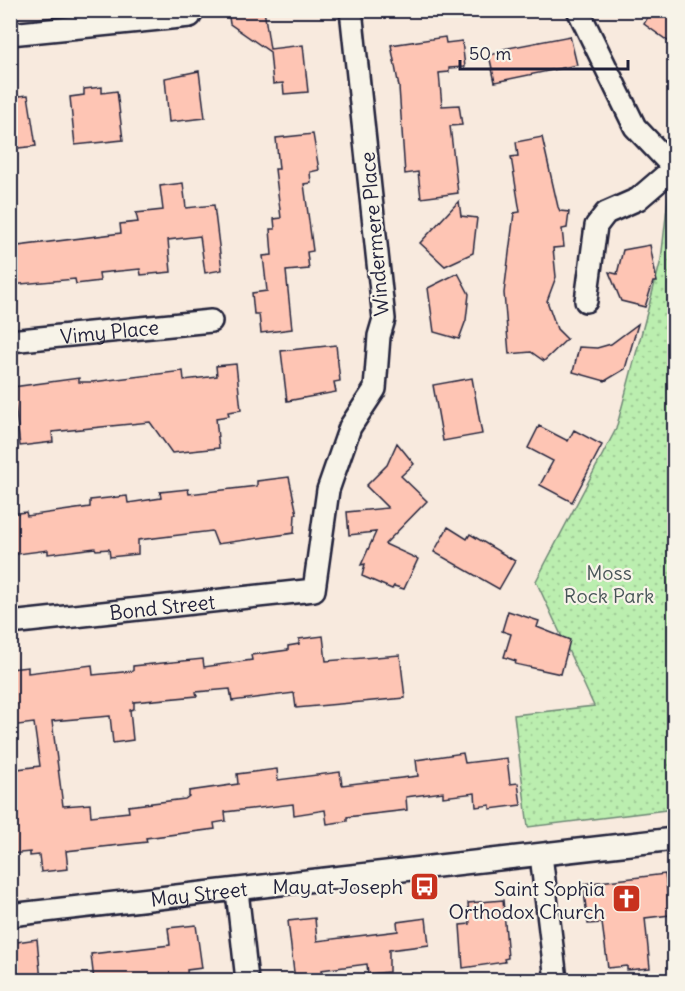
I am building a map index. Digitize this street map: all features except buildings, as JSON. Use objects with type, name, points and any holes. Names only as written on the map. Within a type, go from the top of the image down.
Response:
[{"type":"street","name":"Windermere Place","points":[[314,590],[328,490],[350,427],[375,389],[379,336],[384,320],[351,10]]},
{"type":"street","points":[[578,10],[635,127],[674,168],[638,199],[606,213],[596,226],[586,302]]},
{"type":"street","points":[[10,34],[190,16]]},
{"type":"street","name":"Vimy Place","points":[[10,341],[211,321]]},
{"type":"street","name":"Bond Street","points":[[10,623],[314,590]]},
{"type":"street","name":"May Street","points":[[10,915],[237,891],[675,839]]},
{"type":"street","points":[[541,855],[556,981]]},
{"type":"street","points":[[237,891],[247,981]]},
{"type":"green space","name":"Moss Rock Park","points":[[669,190],[674,194],[674,809],[528,827],[514,715],[594,706],[536,581],[616,429],[661,260]]},
{"type":"place","name":"May at Joseph","points":[[424,886]]},
{"type":"place","name":"Saint Sophia Orthodox Church","points":[[626,899]]}]
